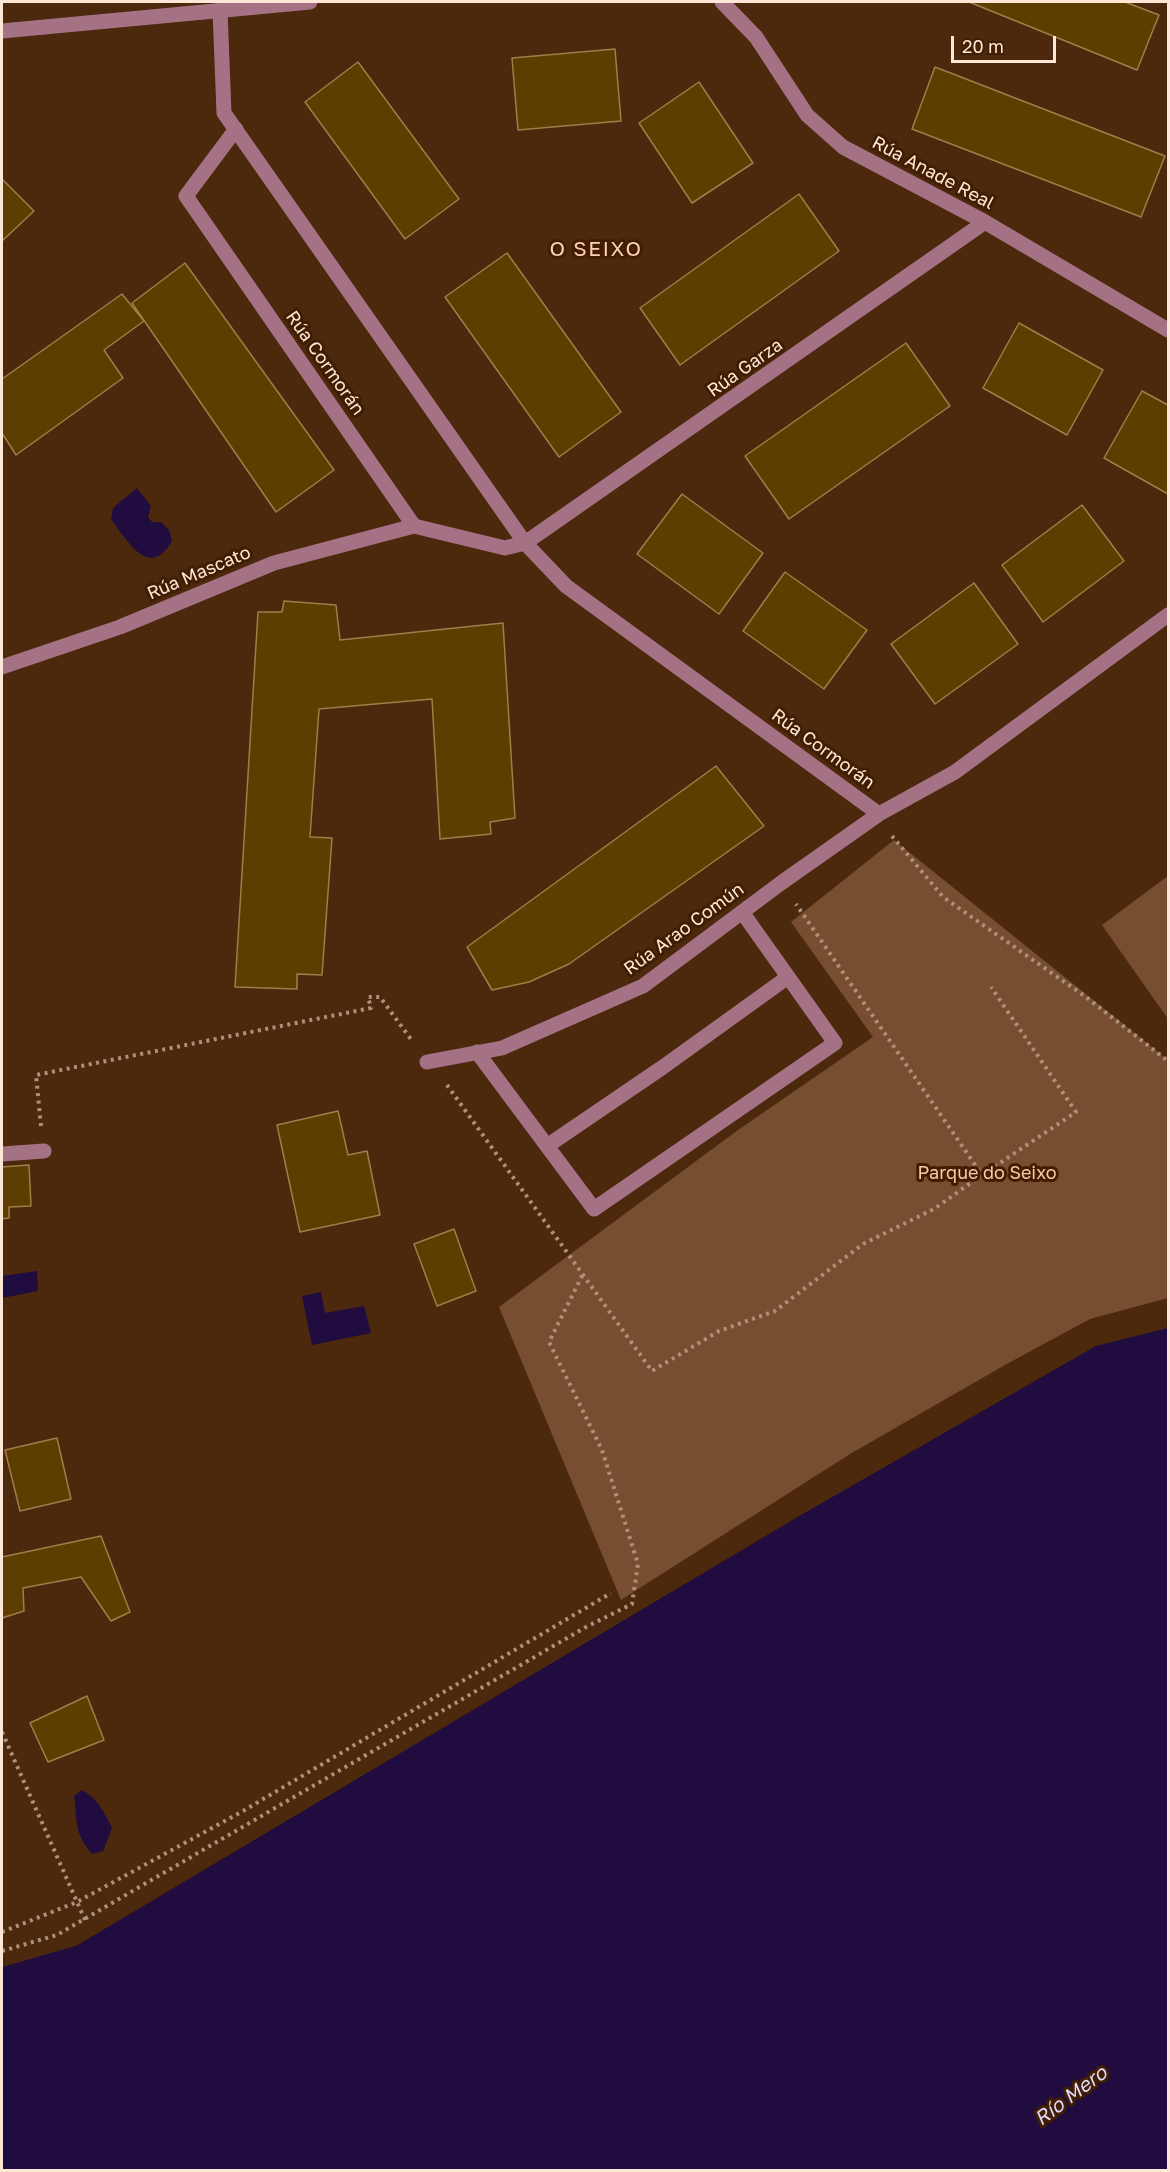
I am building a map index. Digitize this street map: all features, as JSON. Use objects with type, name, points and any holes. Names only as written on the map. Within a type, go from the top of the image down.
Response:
[{"type":"street","points":[[2,31],[310,2]]},
{"type":"street","name":"Rúa Anade Real","points":[[722,2],[756,37],[807,116],[843,147],[985,222],[1168,330]]},
{"type":"street","name":"Rúa Cormorán","points":[[220,10],[224,112],[525,543],[566,586],[879,814],[955,772],[1168,615]]},
{"type":"street","name":"Rúa Cormorán","points":[[236,129],[186,196],[414,526]]},
{"type":"street","name":"Rúa Garza","points":[[525,543],[985,222]]},
{"type":"street","points":[[414,526],[505,548],[525,543]]},
{"type":"street","name":"Rúa Mascato","points":[[2,667],[120,627],[274,562],[414,526]]},
{"type":"street","name":"Rúa Arao Común","points":[[427,1062],[502,1048],[643,986],[781,883],[879,814]]},
{"type":"street","points":[[477,1052],[594,1209],[835,1043],[742,912]]},
{"type":"street","points":[[547,1146],[663,1067],[788,977]]},
{"type":"street","points":[[2,1154],[44,1150]]},
{"type":"path","points":[[879,814],[894,840],[943,897],[1086,997],[1168,1061]]},
{"type":"path","points":[[781,883],[982,1175]]},
{"type":"path","points":[[44,1150],[36,1075],[372,1008],[368,997],[380,997],[652,1371],[719,1330],[775,1311],[863,1244],[934,1209],[1076,1112],[991,987]]},
{"type":"path","points":[[2,1951],[57,1935],[85,1920],[586,1627],[632,1604],[638,1564],[635,1552],[602,1450],[549,1342],[582,1274]]},
{"type":"path","points":[[2,1932],[77,1902],[243,1811],[611,1593]]},
{"type":"path","points":[[2,1732],[85,1920]]},
{"type":"green space","name":"Parque do Seixo","points":[[894,840],[1168,1060],[1168,1298],[1090,1319],[1005,1365],[850,1454],[621,1600],[499,1307],[738,1130],[873,1037],[791,922]]},
{"type":"green space","points":[[1168,876],[1168,1019],[1102,925]]},
{"type":"water","points":[[137,488],[151,506],[148,517],[152,522],[161,522],[169,530],[172,541],[163,552],[155,557],[147,557],[138,552],[111,519],[113,508]]},
{"type":"water","points":[[37,1271],[38,1291],[2,1298],[2,1276]]},
{"type":"water","points":[[321,1292],[325,1313],[364,1306],[371,1333],[312,1345],[302,1296]]},
{"type":"water","name":"Río Mero","points":[[1168,1328],[1168,2170],[2,2170],[2,1967],[76,1946],[801,1515],[1096,1346]]},
{"type":"water","points":[[82,1790],[96,1802],[112,1828],[103,1851],[92,1854],[77,1826],[74,1796]]},
{"type":"building","points":[[969,2],[1125,2],[1159,15],[1137,70]]},
{"type":"building","points":[[615,49],[621,121],[518,130],[512,58]]},
{"type":"building","points":[[358,62],[459,199],[405,239],[305,102]]},
{"type":"building","points":[[935,67],[1165,156],[1141,217],[912,129]]},
{"type":"building","points":[[699,82],[753,163],[692,203],[639,123]]},
{"type":"building","points":[[2,179],[34,211],[2,241]]},
{"type":"building","points":[[799,194],[839,251],[680,365],[640,308]]},
{"type":"building","points":[[507,253],[621,412],[559,457],[445,297]]},
{"type":"building","points":[[185,263],[334,470],[276,512],[132,303]]},
{"type":"building","points":[[122,294],[144,321],[104,350],[123,378],[16,455],[2,433],[2,379]]},
{"type":"building","points":[[1019,323],[1103,370],[1067,435],[983,388]]},
{"type":"building","points":[[906,343],[950,406],[789,519],[745,456]]},
{"type":"building","points":[[1142,391],[1168,405],[1168,494],[1104,458]]},
{"type":"building","points":[[682,494],[763,553],[719,614],[637,554]]},
{"type":"building","points":[[1082,505],[1124,561],[1043,622],[1002,565]]},
{"type":"building","points":[[785,572],[867,630],[824,689],[743,631]]},
{"type":"building","points":[[974,583],[1018,644],[935,704],[891,644]]},
{"type":"building","points":[[284,601],[336,605],[340,640],[503,623],[515,818],[490,822],[491,834],[440,839],[432,699],[319,709],[310,837],[332,838],[322,975],[297,974],[297,989],[235,987],[258,612],[282,612]]},
{"type":"building","points":[[716,766],[764,826],[569,964],[529,982],[492,990],[467,947]]},
{"type":"building","points":[[338,1111],[348,1155],[367,1151],[380,1215],[300,1232],[277,1125]]},
{"type":"building","points":[[29,1165],[31,1206],[9,1207],[9,1218],[2,1219],[2,1167]]},
{"type":"building","points":[[454,1229],[476,1291],[437,1306],[414,1244]]},
{"type":"building","points":[[57,1438],[71,1499],[20,1511],[5,1450]]},
{"type":"building","points":[[101,1536],[130,1612],[111,1621],[81,1577],[23,1588],[24,1611],[2,1618],[2,1557]]},
{"type":"building","points":[[87,1696],[104,1740],[48,1762],[30,1723]]},
{"type":"district","name":"O SEIXO","points":[[596,249]]}]
